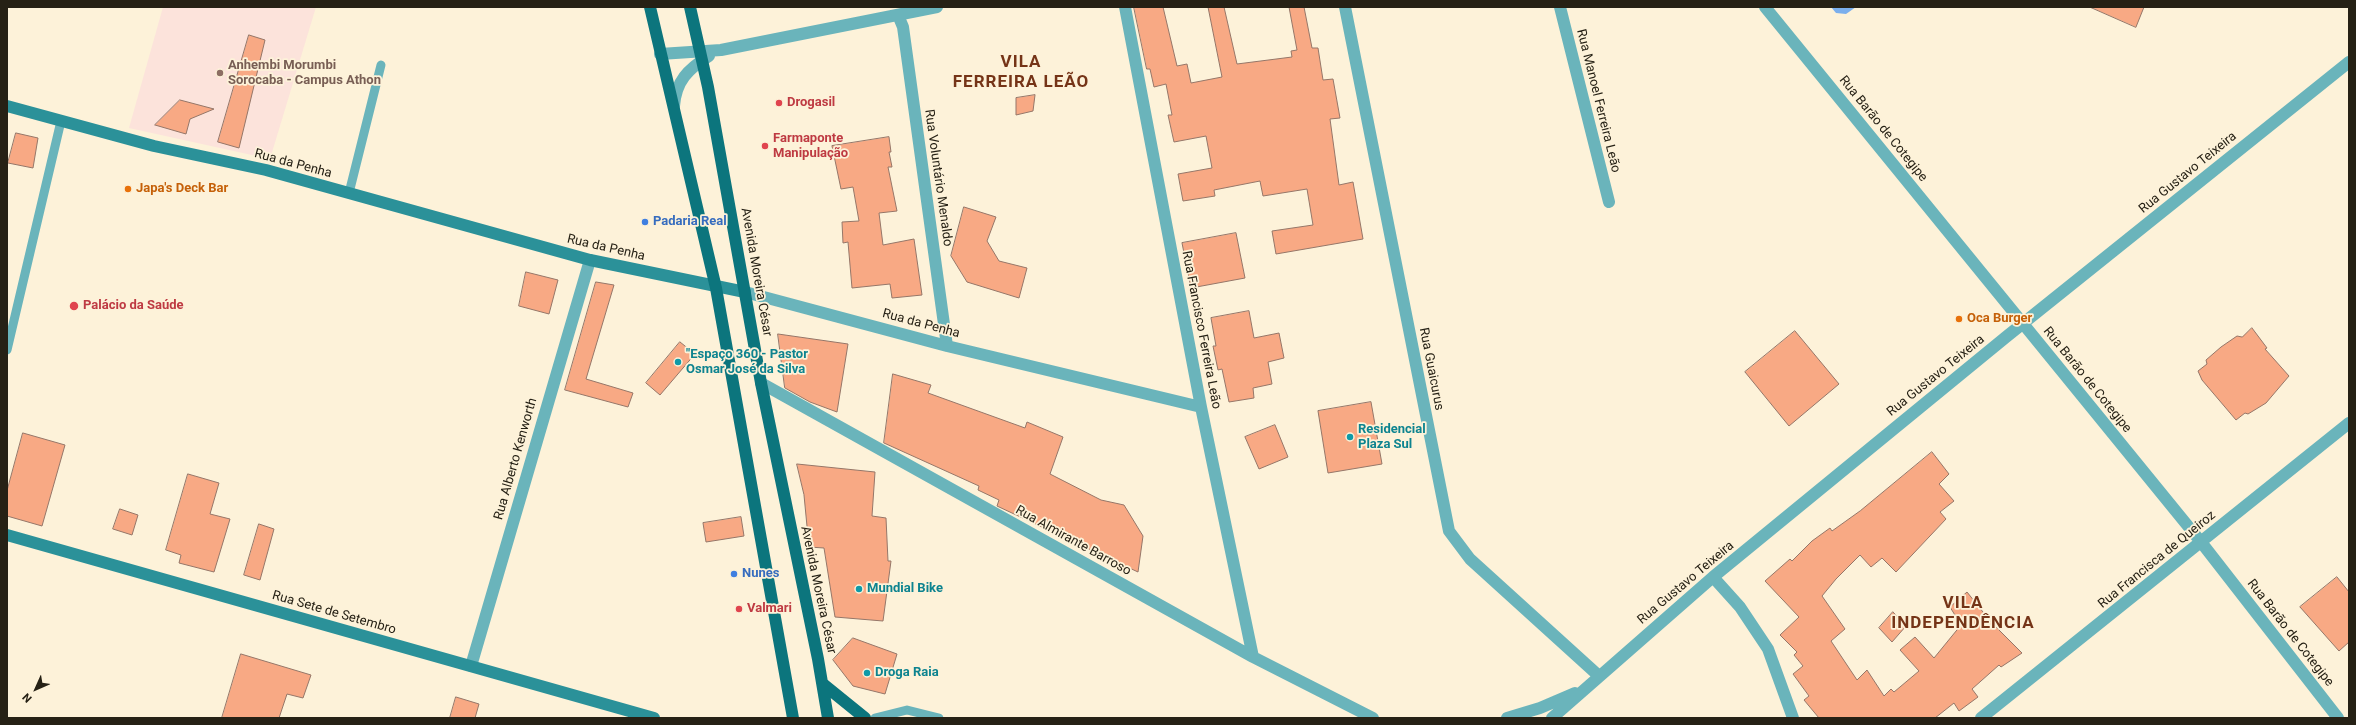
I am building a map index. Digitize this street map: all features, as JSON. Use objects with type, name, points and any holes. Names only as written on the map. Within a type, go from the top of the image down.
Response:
[{"type":"main road","points":[[650,7],[716,288],[793,718]]},
{"type":"main road","name":"Avenida Moreira César","points":[[690,7],[762,384],[823,684],[828,718]]},
{"type":"main road","points":[[823,684],[866,718]]},
{"type":"street","points":[[660,54],[700,57],[721,50],[937,7]]},
{"type":"street","name":"Rua Francisco Ferreira Leão","points":[[1125,7],[1201,407],[1253,657]]},
{"type":"street","name":"Rua Guaicurus","points":[[1345,7],[1449,531],[1470,559],[1599,676]]},
{"type":"street","name":"Rua Manoel Ferreira Leão","points":[[1560,7],[1609,202]]},
{"type":"street","name":"Rua Barão de Cotegipe","points":[[1765,7],[2201,542],[2338,718]]},
{"type":"street","name":"Rua Voluntário Menaldo","points":[[898,15],[902,27],[947,346]]},
{"type":"street","points":[[674,108],[675,93],[682,77],[700,57]]},
{"type":"street","name":"Rua Gustavo Teixeira","points":[[1552,718],[1713,577],[2023,323],[2349,62]]},
{"type":"street","name":"Rua da Penha","points":[[7,106],[154,146],[266,170],[590,260],[716,288],[745,292],[947,346],[1201,407]]},
{"type":"street","name":"Rua Alberto Kenworth","points":[[470,666],[590,260]]},
{"type":"street","name":"Rua Almirante Barroso","points":[[762,384],[1253,657],[1373,718]]},
{"type":"street","name":"Rua Francisca de Queiroz","points":[[1981,718],[2349,423]]},
{"type":"street","name":"Rua Sete de Setembro","points":[[7,535],[654,718]]},
{"type":"street","points":[[1713,577],[1740,608],[1768,649],[1792,716]]},
{"type":"street","name":"Rua Gustavo Teixeira","points":[[1507,718],[1540,708],[1584,689]]},
{"type":"lane","points":[[349,193],[381,65]]},
{"type":"lane","points":[[7,350],[61,120]]},
{"type":"lane","points":[[875,718],[907,710],[939,718]]},
{"type":"shaded area","name":"Anhembi Morumbi Sorocaba - Campus Athon","points":[[163,7],[316,7],[270,159],[129,128]]},
{"type":"water","points":[[1831,7],[1856,7],[1846,14],[1836,13]]},
{"type":"building","points":[[1134,7],[1163,7],[1177,66],[1187,64],[1191,83],[1222,77],[1208,7],[1224,7],[1237,64],[1292,57],[1291,51],[1297,50],[1289,7],[1304,7],[1312,48],[1318,48],[1323,80],[1333,79],[1340,118],[1330,119],[1339,185],[1353,182],[1363,239],[1276,254],[1272,231],[1313,225],[1307,189],[1263,196],[1260,181],[1214,190],[1215,196],[1183,201],[1178,174],[1212,168],[1206,136],[1174,142],[1168,115],[1172,115],[1166,84],[1154,87],[1150,69],[1147,69]]},
{"type":"building","points":[[2090,7],[2144,7],[2136,27]]},
{"type":"building","points":[[249,35],[265,40],[239,148],[218,142]]},
{"type":"building","points":[[1035,95],[1033,111],[1016,115],[1016,98]]},
{"type":"building","points":[[180,100],[214,109],[190,119],[186,134],[155,125]]},
{"type":"building","points":[[16,133],[38,138],[33,168],[8,163]]},
{"type":"building","points":[[889,137],[891,152],[889,152],[892,167],[888,167],[897,211],[879,213],[883,245],[914,239],[922,295],[892,298],[890,284],[852,288],[848,242],[843,243],[842,222],[859,221],[853,187],[841,189],[832,146]]},
{"type":"building","points":[[964,207],[996,217],[987,241],[999,261],[1027,268],[1019,298],[967,282],[951,256]]},
{"type":"building","points":[[1236,233],[1245,278],[1191,288],[1182,243]]},
{"type":"building","points":[[526,272],[558,280],[549,314],[519,306]]},
{"type":"building","points":[[596,282],[614,285],[586,379],[633,393],[628,407],[565,390]]},
{"type":"building","points":[[1249,311],[1254,338],[1279,333],[1284,358],[1268,362],[1272,384],[1253,388],[1254,398],[1229,402],[1222,369],[1218,370],[1213,346],[1216,346],[1211,318]]},
{"type":"building","points":[[2252,328],[2267,348],[2265,349],[2289,376],[2266,403],[2248,414],[2245,413],[2236,420],[2202,380],[2198,371],[2207,364],[2206,360],[2221,347],[2237,336],[2242,337]]},
{"type":"building","points":[[1795,331],[1839,384],[1789,426],[1745,372]]},
{"type":"building","points":[[778,334],[848,344],[837,412],[810,402],[785,388]]},
{"type":"building","name":"\"Espaço 360 - Pastor Osmar José da Silva","points":[[680,342],[695,354],[660,395],[646,383]]},
{"type":"building","points":[[893,374],[931,385],[928,393],[1025,428],[1027,422],[1063,437],[1050,474],[1101,500],[1124,505],[1143,536],[1138,572],[997,506],[999,500],[978,490],[979,486],[884,443]]},
{"type":"building","name":"Residencial Plaza Sul","points":[[1371,402],[1382,464],[1328,473],[1318,411]]},
{"type":"building","points":[[1275,425],[1288,457],[1259,469],[1245,437]]},
{"type":"building","points":[[23,433],[65,445],[42,526],[7,516],[7,491]]},
{"type":"building","points":[[1932,452],[1949,474],[1939,484],[1954,501],[1940,512],[1946,519],[1896,572],[1882,558],[1871,567],[1860,555],[1836,579],[1822,596],[1845,629],[1831,641],[1857,680],[1867,670],[1884,696],[1891,689],[1894,692],[1919,671],[1900,650],[1915,637],[1934,658],[1961,625],[1950,607],[1967,592],[1991,622],[2022,653],[2001,667],[1999,665],[1972,689],[1978,697],[1959,711],[1954,703],[1935,718],[1819,718],[1804,700],[1809,696],[1793,674],[1803,666],[1794,655],[1797,652],[1780,635],[1799,617],[1765,581],[1790,559],[1792,561],[1812,541],[1830,528],[1832,531],[1860,511]]},
{"type":"building","points":[[797,464],[875,472],[872,516],[886,518],[888,561],[891,561],[883,621],[835,617],[824,548],[809,547],[804,495]]},
{"type":"building","points":[[188,474],[219,483],[210,514],[230,519],[214,572],[179,563],[181,555],[166,550]]},
{"type":"building","points":[[120,509],[138,515],[132,535],[113,529]]},
{"type":"building","points":[[741,517],[744,536],[706,542],[703,523]]},
{"type":"building","points":[[259,524],[274,529],[260,580],[244,575]]},
{"type":"building","points":[[2337,577],[2349,592],[2349,642],[2339,651],[2300,607]]},
{"type":"building","points":[[1893,612],[1906,626],[1892,642],[1879,628]]},
{"type":"building","name":"Droga Raia","points":[[853,638],[897,654],[885,694],[853,686],[833,660]]},
{"type":"building","points":[[241,654],[311,675],[303,698],[287,694],[279,718],[222,718]]},
{"type":"building","points":[[456,697],[479,704],[475,718],[450,718]]},
{"type":"place","name":"Anhembi Morumbi Sorocaba - Campus Athon","points":[[220,73]]},
{"type":"place","name":"Drogasil","points":[[779,103]]},
{"type":"place","name":"Farmaponte Manipulação","points":[[765,146]]},
{"type":"place","name":"Japa's Deck Bar","points":[[128,189]]},
{"type":"place","name":"Padaria Real","points":[[645,222]]},
{"type":"place","name":"Palácio da Saúde","points":[[74,306]]},
{"type":"place","name":"Oca Burger","points":[[1959,319]]},
{"type":"place","name":"\"Espaço 360 - Pastor Osmar José da Silva","points":[[678,362]]},
{"type":"place","name":"Residencial Plaza Sul","points":[[1350,437]]},
{"type":"place","name":"Nunes","points":[[734,574]]},
{"type":"place","name":"Mundial Bike","points":[[859,589]]},
{"type":"place","name":"Valmari","points":[[739,609]]},
{"type":"place","name":"Droga Raia","points":[[867,673]]},
{"type":"district","name":"VILA FERREIRA LEÃO","points":[[1021,73]]},
{"type":"district","name":"VILA INDEPENDÊNCIA","points":[[1963,614]]}]
